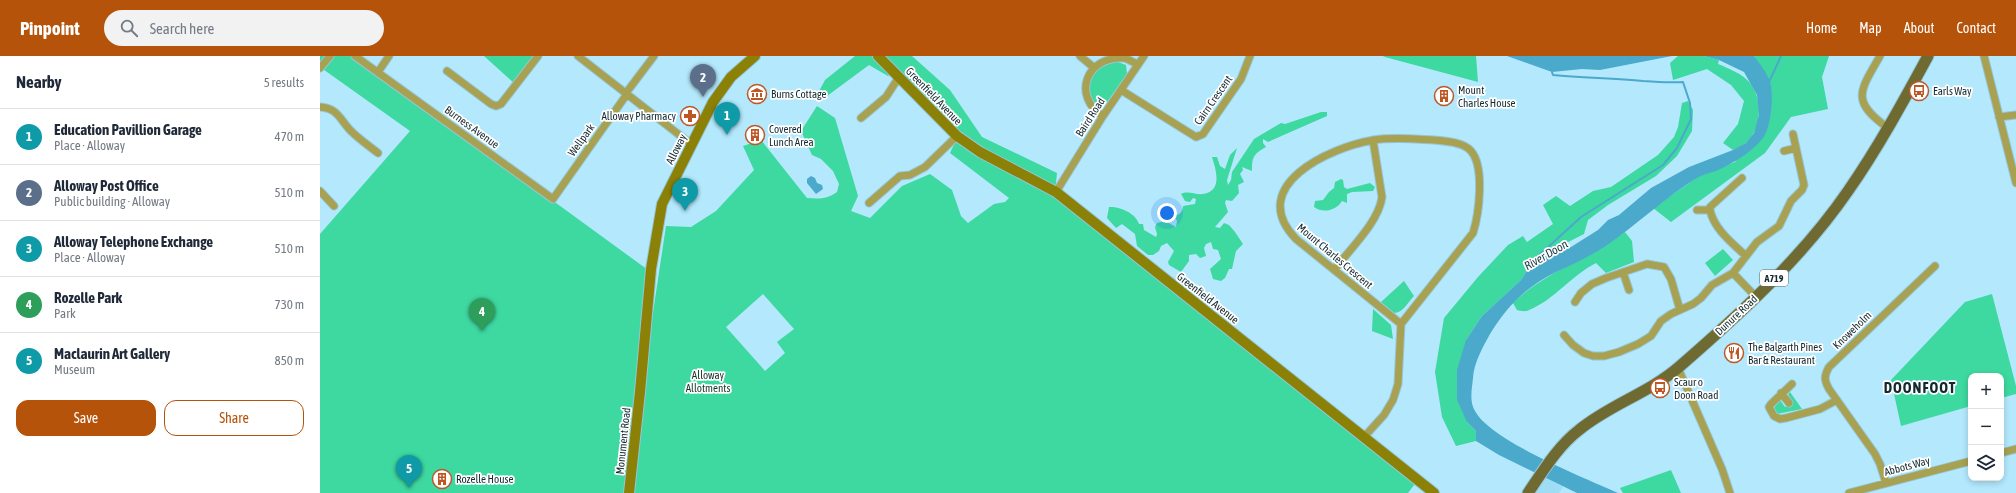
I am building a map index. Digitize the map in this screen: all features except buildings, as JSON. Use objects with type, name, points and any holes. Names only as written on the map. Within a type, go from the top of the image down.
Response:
[{"type":"main road","name":"Dunure Road","points":[[1530,490],[1562,446],[1578,430],[1678,368],[1756,297],[1815,233],[1847,192],[1888,128],[1928,56]]},
{"type":"street","points":[[320,68],[330,56]]},
{"type":"street","name":"Burness Avenue","points":[[355,56],[553,199]]},
{"type":"street","points":[[378,72],[389,56]]},
{"type":"street","points":[[447,72],[491,104],[496,106],[501,104],[538,56]]},
{"type":"street","points":[[578,56],[691,144]]},
{"type":"street","name":"Wellpark","points":[[553,199],[654,56]]},
{"type":"street","name":"Alloway","points":[[640,392],[651,269],[662,204],[713,102],[725,84],[755,56]]},
{"type":"street","name":"Greenfield Avenue","points":[[878,56],[957,136],[980,152],[1056,192],[1434,493]]},
{"type":"street","points":[[1080,56],[1092,66]]},
{"type":"street","name":"Baird Road","points":[[1056,192],[1103,116],[1144,56]]},
{"type":"street","name":"Cairn Crescent","points":[[1121,90],[1196,137],[1203,134],[1241,79],[1250,56]]},
{"type":"street","points":[[1880,56],[1863,87],[1862,94],[1864,106],[1868,113],[1888,128]]},
{"type":"street","points":[[1984,56],[2016,183]]},
{"type":"street","points":[[1103,116],[1091,106],[1087,93],[1086,82],[1092,66],[1106,58],[1116,57],[1126,58],[1138,64]]},
{"type":"street","points":[[860,118],[886,97],[899,78]]},
{"type":"street","points":[[320,107],[328,108],[336,112],[350,130],[378,154]]},
{"type":"street","points":[[1999,117],[2016,115]]},
{"type":"street","points":[[1564,335],[1573,345],[1584,353],[1593,356],[1604,356],[1638,344],[1651,336],[1661,321],[1693,304],[1701,298],[1712,285],[1733,273],[1757,242],[1779,226],[1791,201],[1802,190],[1804,185],[1793,134]]},
{"type":"street","name":"Greenfield Avenue","points":[[869,203],[900,176],[910,175],[925,167],[957,136]]},
{"type":"street","points":[[368,144],[373,138]]},
{"type":"street","name":"Mount Charles Crescent","points":[[1404,138],[1462,145],[1471,150],[1479,168],[1478,219],[1473,233],[1401,324],[1286,229],[1281,220],[1280,201],[1285,188],[1298,173],[1321,157],[1342,148],[1373,140],[1404,138]]},
{"type":"street","points":[[1334,270],[1373,221],[1381,204],[1382,197],[1373,140]]},
{"type":"street","points":[[1784,150],[1796,148]]},
{"type":"street","points":[[1742,178],[1718,198],[1710,207],[1710,210],[1712,217],[1723,234],[1746,256]]},
{"type":"street","points":[[329,189],[322,193],[334,206]]},
{"type":"street","points":[[1697,210],[1710,210]]},
{"type":"street","points":[[1575,302],[1581,293],[1592,284],[1647,264],[1664,267],[1671,278],[1680,310]]},
{"type":"street","name":"Knoweholm","points":[[1886,483],[1875,454],[1825,381],[1825,374],[1829,367],[1934,266]]},
{"type":"street","points":[[1623,272],[1629,290]]},
{"type":"street","points":[[1733,273],[1756,297]]},
{"type":"street","points":[[1364,437],[1384,415],[1393,400],[1398,384],[1401,324]]},
{"type":"street","points":[[1678,368],[1722,469],[1730,493]]},
{"type":"street","points":[[1792,384],[1781,393],[1769,407],[1774,416],[1780,419],[1820,409],[1837,400]]},
{"type":"street","name":"Monument Road","points":[[629,493],[640,392]]},
{"type":"street","points":[[1781,393],[1789,403]]},
{"type":"street","points":[[2004,452],[2016,449]]},
{"type":"street","name":"Abbots Way","points":[[1849,493],[1968,462]]},
{"type":"shaded area","points":[[1507,56],[1672,56],[1600,70],[1582,69],[1552,72]]},
{"type":"shaded area","name":"River Doon","points":[[1704,56],[1754,56],[1759,62],[1769,79],[1772,95],[1770,119],[1763,138],[1753,149],[1735,161],[1716,171],[1699,177],[1685,186],[1601,249],[1545,278],[1526,291],[1510,306],[1496,324],[1482,349],[1475,366],[1471,399],[1475,411],[1484,423],[1499,434],[1540,458],[1618,493],[1577,493],[1499,455],[1476,441],[1476,431],[1467,422],[1457,400],[1457,370],[1466,340],[1482,316],[1521,280],[1535,259],[1571,247],[1598,230],[1608,220],[1619,215],[1651,188],[1689,167],[1733,150],[1746,143],[1754,133],[1759,115],[1757,95],[1744,72],[1719,60]]},
{"type":"shaded area","points":[[811,176],[815,178],[817,183],[822,185],[823,189],[816,194],[807,183],[807,179]]},
{"type":"shaded area","points":[[1543,476],[1563,487],[1559,493],[1533,493]]},
{"type":"green space","points":[[320,56],[354,56],[648,270],[627,493],[320,493],[320,234],[410,131],[320,67]]},
{"type":"green space","points":[[484,56],[538,56],[515,84]]},
{"type":"green space","name":"Alloway Allotments","points":[[855,56],[912,56],[950,90],[982,137],[1057,173],[1055,193],[1418,480],[1408,493],[630,493],[641,392],[666,226],[691,227],[716,211],[754,170],[743,146],[761,140],[807,198],[823,198],[830,196],[837,192],[839,184],[833,171],[821,159],[812,155],[801,131],[817,106],[835,118],[858,196],[851,211],[870,218],[902,186],[930,174],[952,190],[961,216],[968,223],[994,204],[1005,202],[1009,198],[950,153],[960,132],[898,72],[888,76],[869,65],[823,99],[816,97],[825,80]],"holes":[[[763,294],[794,329],[777,342],[785,353],[765,371],[726,327]]]},
{"type":"green space","points":[[1383,56],[1476,56],[1478,82],[1385,57]]},
{"type":"green space","points":[[1678,56],[1704,56],[1719,60],[1718,64],[1731,69],[1750,83],[1757,97],[1759,114],[1755,130],[1746,143],[1733,150],[1723,143],[1738,124],[1744,101],[1731,85],[1707,69],[1673,80],[1670,63]]},
{"type":"green space","points":[[1754,56],[1829,56],[1822,77],[1828,109],[1791,117],[1765,153],[1671,222],[1653,208],[1698,177],[1735,162],[1770,115],[1770,83]]},
{"type":"green space","points":[[1115,61],[1126,65],[1127,74],[1107,102],[1102,105],[1096,104],[1090,95],[1090,82],[1096,69]]},
{"type":"green space","points":[[1688,101],[1693,110],[1692,131],[1677,156],[1656,176],[1608,205],[1588,220],[1584,234],[1535,259],[1521,280],[1482,316],[1466,340],[1467,422],[1476,431],[1476,441],[1456,446],[1442,417],[1435,372],[1444,318],[1478,277],[1508,245],[1523,236],[1527,242],[1553,224],[1543,205],[1556,196],[1570,206],[1593,191],[1611,187],[1658,155],[1674,137],[1678,127],[1682,103]]},
{"type":"green space","points":[[1321,112],[1327,112],[1327,116],[1268,142],[1263,139],[1263,143],[1266,147],[1258,152],[1254,157],[1252,171],[1242,167],[1243,170],[1240,174],[1244,182],[1238,185],[1239,193],[1232,201],[1226,200],[1225,203],[1228,212],[1215,227],[1220,228],[1224,223],[1229,225],[1243,244],[1236,251],[1232,269],[1229,269],[1225,278],[1221,281],[1213,279],[1210,269],[1221,259],[1218,250],[1213,249],[1211,242],[1206,244],[1204,248],[1206,256],[1200,258],[1196,254],[1189,255],[1189,261],[1181,272],[1169,265],[1168,262],[1174,251],[1167,243],[1161,246],[1159,251],[1153,255],[1148,255],[1137,246],[1135,234],[1122,224],[1116,228],[1107,218],[1109,207],[1122,209],[1131,214],[1139,224],[1143,224],[1144,230],[1156,237],[1157,234],[1155,227],[1157,223],[1165,221],[1176,227],[1177,221],[1174,216],[1180,213],[1183,206],[1195,204],[1196,199],[1193,198],[1190,202],[1185,201],[1181,194],[1186,192],[1203,194],[1213,189],[1216,184],[1216,174],[1212,157],[1217,157],[1220,166],[1225,169],[1230,155],[1237,148],[1227,180],[1228,185],[1231,180],[1232,172],[1254,139],[1281,123],[1285,124]]},
{"type":"green space","points":[[1341,179],[1343,180],[1344,187],[1347,189],[1370,183],[1375,187],[1373,191],[1352,192],[1347,194],[1347,203],[1342,201],[1337,207],[1330,210],[1325,211],[1314,207],[1315,201],[1323,200],[1334,188],[1335,182]]},
{"type":"green space","points":[[1625,232],[1632,241],[1634,262],[1606,273],[1596,263],[1587,268],[1538,306],[1526,311],[1517,310],[1513,303],[1539,282],[1597,250]]},
{"type":"green space","points":[[1723,249],[1733,260],[1715,276],[1705,263]]},
{"type":"green space","points":[[1404,281],[1414,296],[1403,309],[1397,313],[1394,313],[1381,302]]},
{"type":"green space","points":[[1992,294],[2016,386],[2016,394],[2004,397],[2004,373],[1968,373],[1968,407],[1901,426],[1891,380],[1965,302]]},
{"type":"green space","points":[[1373,309],[1391,325],[1393,339],[1372,331]]},
{"type":"green space","points":[[1790,392],[1802,409],[1777,414],[1774,408],[1780,400],[1785,407],[1792,402],[1788,394]]},
{"type":"green space","points":[[1671,470],[1681,493],[1623,493],[1620,488]]},
{"type":"waterway","points":[[1769,82],[1781,56]]},
{"type":"waterway","points":[[1535,259],[1581,217],[1663,165],[1677,148],[1691,119],[1690,103],[1683,82],[1658,82],[1564,76],[1553,75],[1552,72]]},
{"type":"place","name":"Earls Way","points":[[1919,91]]},
{"type":"place","name":"Burns Cottage","points":[[757,94]]},
{"type":"place","name":"Mount Charles House","points":[[1444,96]]},
{"type":"place","name":"Alloway Post Office","points":[[703,97]]},
{"type":"place","name":"Alloway Pharmacy","points":[[690,116]]},
{"type":"place","name":"Education Pavillion Garage","points":[[727,135]]},
{"type":"place","name":"Covered Lunch Area","points":[[755,135]]},
{"type":"place","name":"Alloway Telephone Exchange","points":[[685,211]]},
{"type":"place","name":"Rozelle Park","points":[[482,331]]},
{"type":"place","name":"The Balgarth Pines Bar & Restaurant","points":[[1734,353]]},
{"type":"place","name":"Scaur o Doon Road","points":[[1660,388]]},
{"type":"place","name":"Rozelle House","points":[[442,479]]},
{"type":"place","name":"Maclaurin Art Gallery","points":[[409,488]]},
{"type":"district","name":"DOONFOOT","points":[[1920,388]]}]
